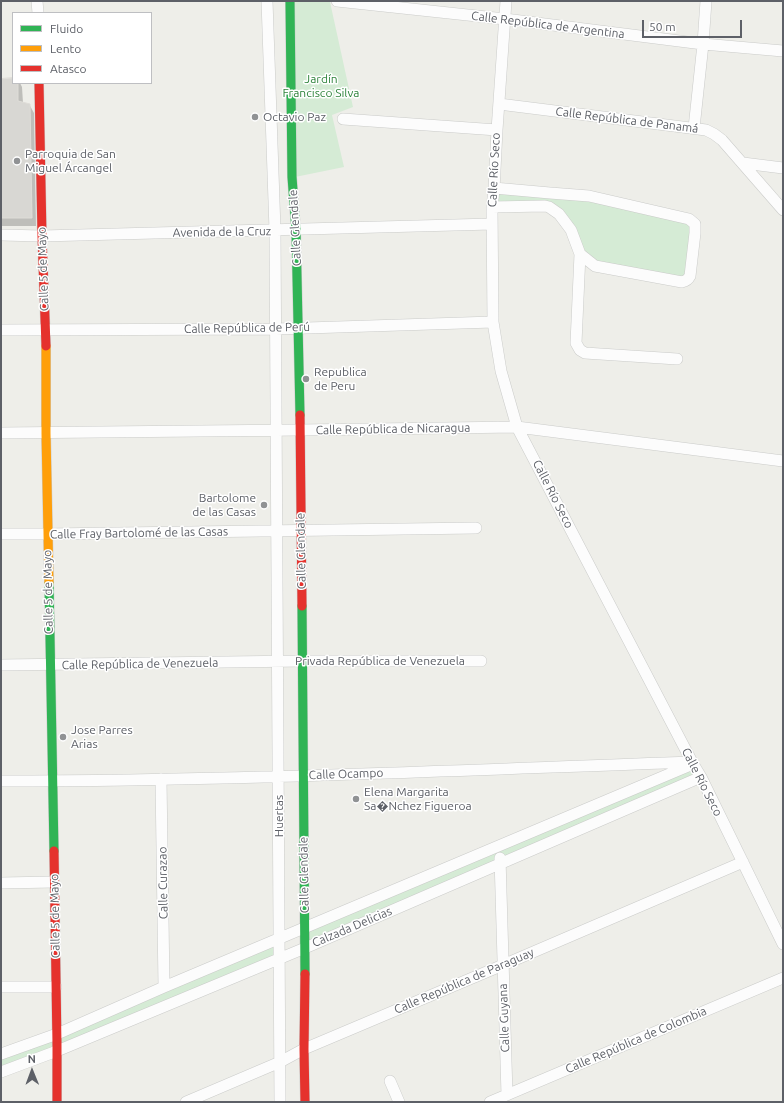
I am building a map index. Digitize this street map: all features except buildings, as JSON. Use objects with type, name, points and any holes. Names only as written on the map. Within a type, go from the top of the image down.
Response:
[{"type":"street","points":[[38,1],[38,12]]},
{"type":"street","name":"Calle Glendale","points":[[267,1],[275,230],[277,531]]},
{"type":"street","name":"Calle Glendale","points":[[290,1],[292,177],[296,230],[300,430],[305,927],[305,1102]]},
{"type":"street","name":"Calle República de Argentina","points":[[337,1],[375,3],[703,44],[783,51]]},
{"type":"street","name":"Calle Río Seco","points":[[506,1],[492,207],[493,322],[500,371],[518,427],[692,763],[701,777],[783,944]]},
{"type":"street","points":[[694,128],[706,1]]},
{"type":"street","name":"Calle 5 de Mayo","points":[[39,84],[42,236],[46,330],[47,534],[57,1102]]},
{"type":"street","name":"Calle República de Panamá","points":[[499,104],[706,130],[722,140],[783,210]]},
{"type":"street","points":[[343,120],[497,130]]},
{"type":"street","points":[[743,163],[783,168]]},
{"type":"street","points":[[494,188],[550,194],[589,196],[689,219],[694,224],[695,233],[690,276],[685,282],[595,266],[580,254]]},
{"type":"street","points":[[549,207],[550,194]]},
{"type":"street","points":[[492,207],[549,207],[559,214],[571,230],[580,254],[576,343],[580,350],[585,353],[676,359]]},
{"type":"street","name":"Avenida de la Cruz","points":[[1,235],[42,236],[492,224]]},
{"type":"street","name":"Calle República de Perú","points":[[1,330],[276,329],[493,322]]},
{"type":"street","name":"Calle República de Nicaragua","points":[[1,433],[518,427],[783,461]]},
{"type":"street","name":"Calle Fray Bartolomé de las Casas","points":[[1,534],[476,528]]},
{"type":"street","name":"Huertas","points":[[277,531],[280,1102]]},
{"type":"street","name":"Privada República de Venezuela","points":[[278,662],[481,661]]},
{"type":"street","name":"Calle República de Venezuela","points":[[1,665],[278,662]]},
{"type":"street","name":"Calle Ocampo","points":[[1,781],[303,776],[692,763]]},
{"type":"street","name":"Calzada Delicias","points":[[1,1054],[57,1034],[164,987],[692,763]]},
{"type":"street","name":"Calzada Delicias","points":[[1,1072],[57,1051],[305,948],[701,777]]},
{"type":"street","name":"Calle Curazao","points":[[161,779],[164,987]]},
{"type":"street","name":"Calle Guyana","points":[[499,846],[506,1095]]},
{"type":"street","name":"Calle República de Paraguay","points":[[186,1102],[280,1062],[304,1049],[743,862]]},
{"type":"street","points":[[1,883],[54,882]]},
{"type":"street","name":"Calle República de Colombia","points":[[490,1102],[783,978]]},
{"type":"street","points":[[1,987],[56,987]]},
{"type":"street","points":[[390,1081],[399,1102]]},
{"type":"green space","name":"Jardín Francisco Silva","points":[[292,1],[330,2],[353,107],[332,115],[344,167],[295,177]]},
{"type":"green space","points":[[494,190],[589,196],[689,219],[695,233],[685,282],[595,266],[559,214],[492,202]]},
{"type":"green space","points":[[690,765],[695,774],[309,942],[309,930]]},
{"type":"green space","points":[[275,940],[274,956],[61,1045],[62,1036]]},
{"type":"green space","points":[[53,1039],[53,1049],[1,1068],[1,1058]]},
{"type":"traffic: fast","points":[[290,1],[292,177],[296,230],[300,415]]},
{"type":"traffic: fast","points":[[49,583],[54,851]]},
{"type":"traffic: fast","points":[[302,606],[305,974]]},
{"type":"traffic: slow","points":[[46,346],[49,583]]},
{"type":"traffic: jam","points":[[39,84],[46,346]]},
{"type":"traffic: jam","points":[[300,415],[302,606]]},
{"type":"traffic: jam","points":[[54,851],[57,1102]]},
{"type":"traffic: jam","points":[[305,974],[305,1102]]},
{"type":"place","name":"Octavio Paz","points":[[255,117]]},
{"type":"place","name":"Parroquia de San Miguel Árcangel","points":[[17,161]]},
{"type":"place","name":"Republica de Peru","points":[[306,379]]},
{"type":"place","name":"Bartolome de las Casas","points":[[264,505]]},
{"type":"place","name":"Jose Parres Arias","points":[[63,737]]},
{"type":"place","name":"Elena Margarita Sa�Nchez Figueroa","points":[[356,799]]}]
